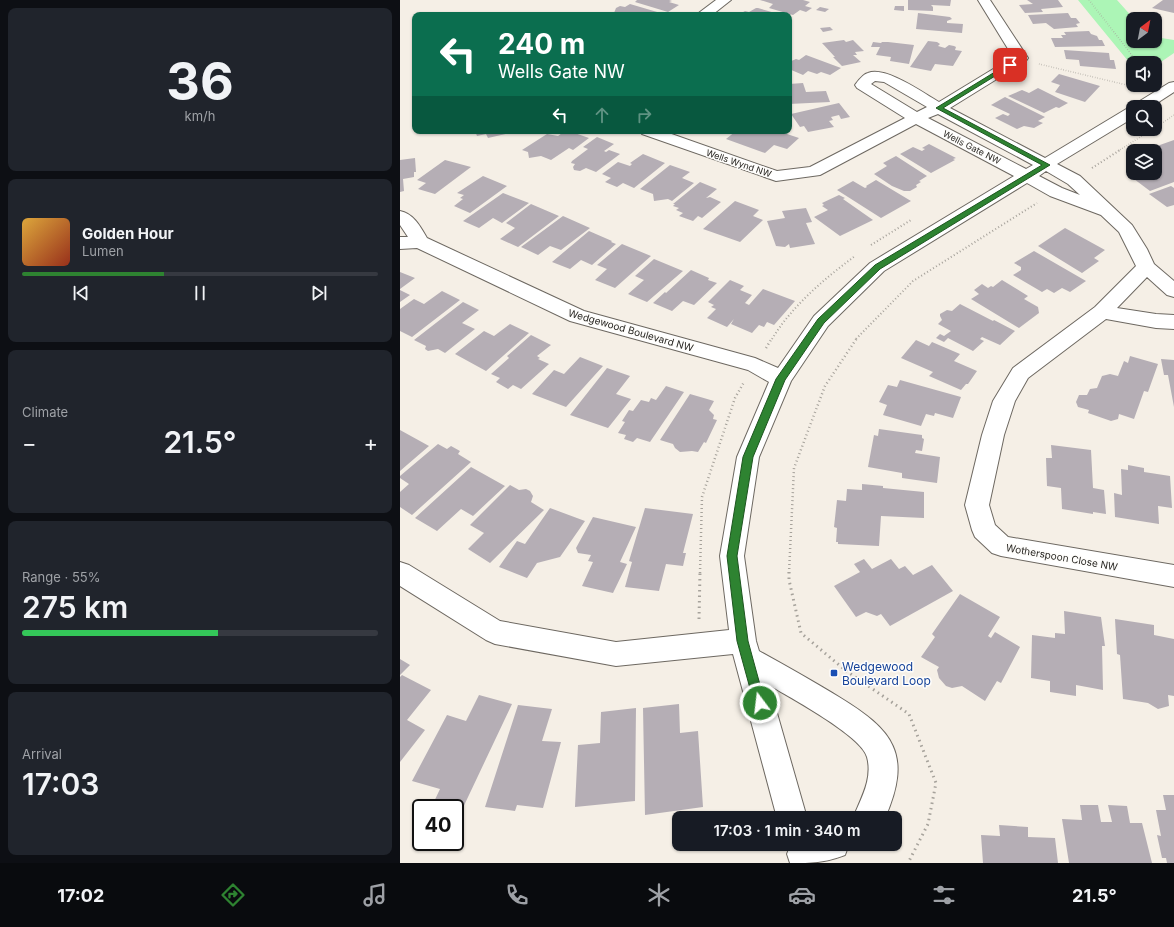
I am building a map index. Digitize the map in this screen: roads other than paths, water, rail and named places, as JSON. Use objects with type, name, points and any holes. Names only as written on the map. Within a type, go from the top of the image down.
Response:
[{"type":"street","points":[[707,12],[725,0]]},
{"type":"street","name":"Wells Wynd NW","points":[[657,134],[776,176],[814,171],[916,118],[939,108],[1022,58],[984,0]]},
{"type":"street","points":[[916,118],[862,85],[872,76],[888,78],[939,108]]},
{"type":"street","points":[[1151,100],[1174,86]]},
{"type":"street","name":"Wells Gate NW","points":[[939,108],[1047,165]]},
{"type":"street","points":[[790,811],[745,650],[732,556],[748,457],[781,379],[821,321],[877,267],[1047,165],[1126,115]]},
{"type":"street","name":"Wells Gate NW","points":[[916,118],[1028,176]]},
{"type":"street","points":[[1047,165],[1074,180],[1126,229],[1146,267],[1174,291]]},
{"type":"street","points":[[1028,176],[1056,192],[1107,211]]},
{"type":"street","points":[[400,216],[410,224],[420,242]]},
{"type":"street","name":"Wedgewood Boulevard NW","points":[[400,243],[420,242],[577,316],[755,365],[781,379]]},
{"type":"street","name":"Wotherspoon Close NW","points":[[1146,267],[1102,312],[1020,373],[1004,401],[993,435],[977,505],[984,530],[1001,546],[1174,576]]},
{"type":"street","points":[[1102,312],[1156,321],[1174,322]]},
{"type":"street","points":[[400,573],[495,632],[616,654],[745,650],[853,721],[869,734],[879,747],[883,765],[882,782],[878,799],[872,811]]},
{"type":"street","points":[[802,854],[812,851]]},
{"type":"place","name":"Wedgewood Boulevard Loop","points":[[834,673]]}]
